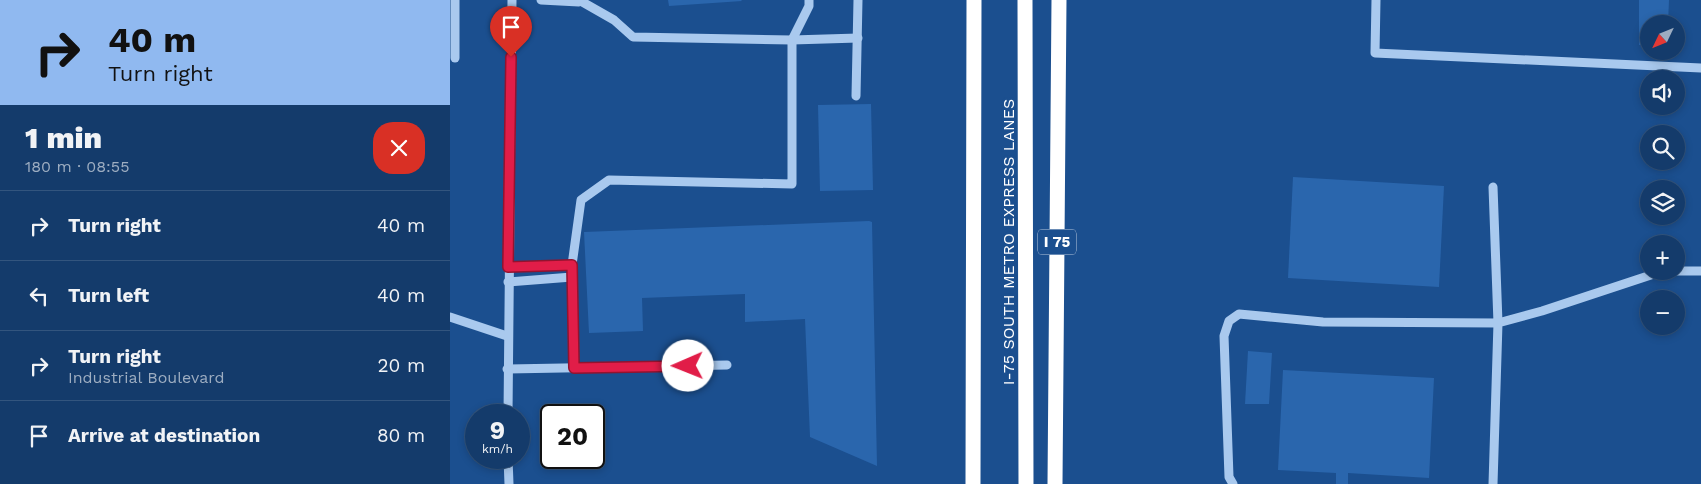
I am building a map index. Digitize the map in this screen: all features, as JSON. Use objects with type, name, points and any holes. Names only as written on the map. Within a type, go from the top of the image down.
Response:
[{"type":"highway","points":[[973,484],[974,0]]},
{"type":"highway","name":"I-75 SOUTH METRO EXPRESS LANES","points":[[1025,0],[1026,484]]},
{"type":"highway","name":"I 75","points":[[1055,484],[1059,0]]},
{"type":"street","points":[[455,0],[455,58]]},
{"type":"street","points":[[508,404],[512,0]]},
{"type":"street","points":[[541,0],[579,1],[614,20],[633,36],[792,40],[858,38]]},
{"type":"street","points":[[574,368],[572,265],[581,200],[609,180],[792,184],[792,40],[809,6],[809,0]]},
{"type":"street","points":[[856,96],[858,0]]},
{"type":"street","points":[[1376,0],[1375,53],[1701,68]]},
{"type":"street","points":[[1493,187],[1498,323],[1493,484]]},
{"type":"street","points":[[508,267],[572,265]]},
{"type":"street","points":[[1685,271],[1701,271]]},
{"type":"street","points":[[508,282],[572,277]]},
{"type":"street","points":[[1234,484],[1229,477],[1224,336],[1229,321],[1239,314],[1324,322],[1498,323],[1542,311],[1640,279]]},
{"type":"street","points":[[450,317],[507,336]]},
{"type":"street","points":[[507,369],[727,365]]},
{"type":"street","points":[[508,469],[509,484]]},
{"type":"building","points":[[668,0],[741,0],[742,1],[669,6]]},
{"type":"building","points":[[1639,0],[1669,0],[1668,15],[1640,15],[1639,45]]},
{"type":"building","points":[[871,104],[873,190],[820,191],[818,105]]},
{"type":"building","points":[[1293,177],[1444,186],[1439,287],[1288,278]]},
{"type":"building","points":[[872,222],[877,466],[810,437],[805,319],[745,322],[745,294],[642,298],[643,331],[589,333],[584,232]]},
{"type":"building","points":[[1248,351],[1272,353],[1269,404],[1245,404]]},
{"type":"building","points":[[1283,370],[1434,378],[1429,478],[1348,473],[1348,484],[1336,484],[1336,473],[1278,470]]},
{"type":"route","points":[[511,57],[508,267],[572,265],[574,368],[688,366]]}]
